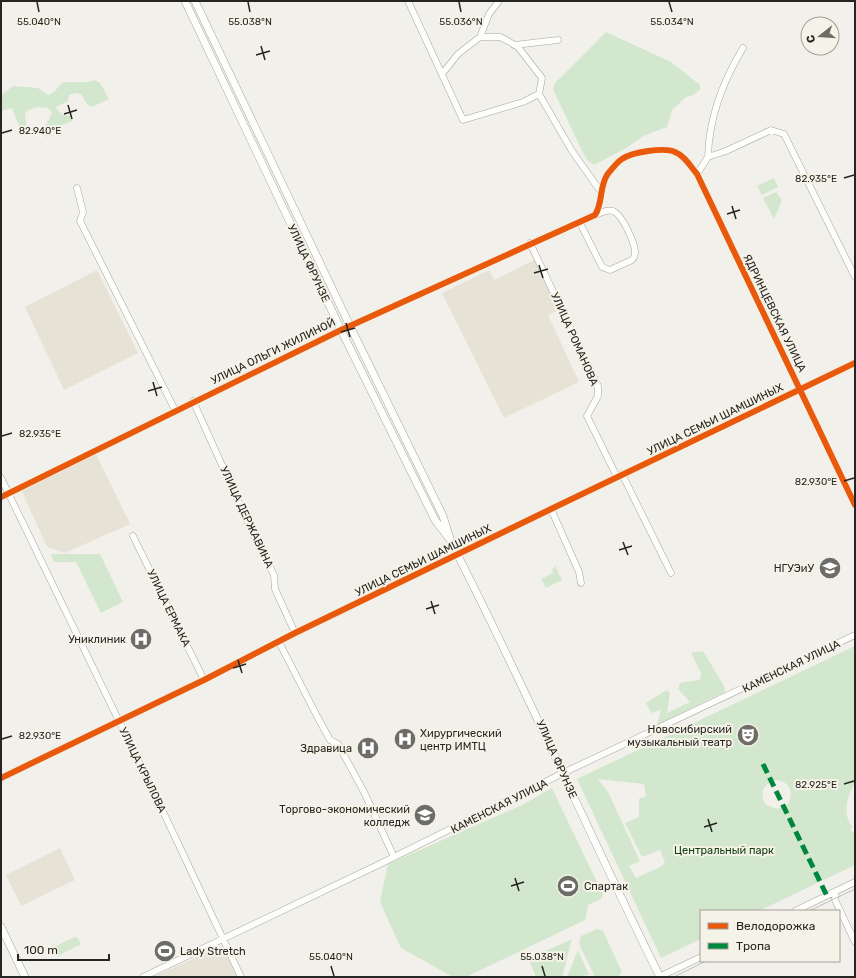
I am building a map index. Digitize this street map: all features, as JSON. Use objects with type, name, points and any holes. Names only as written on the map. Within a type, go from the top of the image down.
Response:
[{"type":"main road","name":"УЛИЦА ФРУНЗЕ","points":[[185,1],[341,330],[435,520],[451,542],[458,555],[527,693],[660,977]]},
{"type":"main road","name":"УЛИЦА ФРУНЗЕ","points":[[195,1],[350,326],[443,516],[451,542]]},
{"type":"main road","points":[[1,927],[25,977]]},
{"type":"street","points":[[408,1],[463,120],[523,102],[539,94]]},
{"type":"street","points":[[442,74],[458,54],[480,36],[489,14],[499,1]]},
{"type":"street","points":[[480,36],[500,37],[514,45],[542,78],[539,94],[572,151],[600,192]]},
{"type":"street","points":[[514,45],[558,40]]},
{"type":"street","points":[[697,174],[708,157],[709,134],[721,91],[732,65],[743,48]]},
{"type":"street","points":[[708,157],[726,151],[770,130],[784,134],[855,277]]},
{"type":"street","name":"ЯДРИНЦЕВСКАЯ УЛИЦА","points":[[596,215],[600,208],[600,192],[607,175],[621,159],[638,153],[662,150],[676,152],[683,156],[697,174],[855,505]]},
{"type":"street","points":[[77,188],[83,212],[80,221],[175,410]]},
{"type":"street","name":"УЛИЦА ОЛЬГИ ЖИЛИНОЙ","points":[[1,497],[193,401],[341,330],[530,243],[580,223],[607,210],[615,212],[621,217],[634,244],[636,252],[632,260],[610,270],[602,267],[580,223]]},
{"type":"street","name":"УЛИЦА РОМАНОВА","points":[[530,243],[598,386],[598,396],[587,416],[671,573]]},
{"type":"street","name":"УЛИЦА СЕМЬИ ШАМШИНЫХ","points":[[1,778],[204,680],[295,633],[458,555],[551,508],[855,363]]},
{"type":"street","name":"УЛИЦА ДЕРЖАВИНА","points":[[193,401],[254,536],[274,575],[274,589],[295,633]]},
{"type":"street","name":"УЛИЦА КРЫЛОВА","points":[[1,478],[119,720],[241,977]]},
{"type":"street","points":[[551,508],[579,572],[581,584]]},
{"type":"street","name":"УЛИЦА ЕРМАКА","points":[[133,536],[204,680]]},
{"type":"street","name":"КАМЕНСКАЯ УЛИЦА","points":[[143,977],[394,857],[564,773],[751,686],[855,635]]},
{"type":"street","points":[[279,642],[330,740],[338,744],[364,792],[394,857]]},
{"type":"street","points":[[797,910],[855,882]]},
{"type":"street","points":[[836,891],[835,900],[840,910]]},
{"type":"street","points":[[840,910],[855,942]]},
{"type":"street","points":[[660,977],[700,957]]},
{"type":"shaded area","points":[[536,259],[560,309],[548,315],[579,382],[504,418],[442,293],[489,270],[494,280]]},
{"type":"shaded area","points":[[97,270],[138,353],[64,390],[25,307]]},
{"type":"shaded area","points":[[94,450],[130,524],[65,553],[47,547],[20,487]]},
{"type":"shaded area","points":[[60,848],[75,880],[21,906],[6,875]]},
{"type":"shaded area","points":[[218,947],[225,951],[237,977],[153,977]]},
{"type":"green space","points":[[606,32],[671,62],[700,85],[700,90],[693,95],[686,97],[672,110],[667,127],[643,136],[628,147],[594,165],[588,161],[583,153],[553,89],[556,82]]},
{"type":"green space","points":[[95,80],[100,83],[109,99],[92,107],[87,104],[81,94],[75,93],[69,95],[68,101],[56,107],[62,114],[71,116],[73,121],[56,127],[48,137],[41,134],[40,128],[46,125],[52,113],[48,108],[33,108],[25,113],[27,131],[21,131],[12,108],[1,111],[1,95],[13,86],[38,88],[48,95],[54,92],[63,82],[87,82]]},
{"type":"green space","points":[[774,178],[778,187],[762,195],[757,186]]},
{"type":"green space","points":[[776,192],[782,200],[774,219],[763,198]]},
{"type":"green space","points":[[51,554],[100,554],[123,602],[101,613],[76,562],[54,562]]},
{"type":"green space","points":[[555,566],[562,580],[546,588],[541,579],[553,573],[552,570]]},
{"type":"green space","name":"Центральный парк","points":[[855,646],[855,783],[848,799],[846,810],[852,827],[850,830],[855,833],[855,865],[761,910],[700,910],[700,939],[661,958],[577,779]],"holes":[[[598,779],[644,784],[646,796],[639,799],[639,817],[625,823],[642,857],[660,850],[665,862],[662,866],[636,878],[629,866],[640,861],[608,792]],[[772,781],[781,781],[790,789],[791,797],[787,805],[777,809],[766,805],[763,797],[764,789]]]},
{"type":"green space","points":[[703,651],[724,686],[725,692],[657,725],[661,710],[651,713],[646,703],[667,690],[670,693],[667,713],[690,702],[678,689],[680,683],[700,680],[701,673],[691,653]]},
{"type":"green space","name":"Спартак","points":[[552,788],[603,895],[601,899],[588,905],[585,920],[466,977],[453,977],[401,948],[380,902],[388,864],[522,805]]},
{"type":"green space","points":[[597,929],[603,931],[622,972],[618,977],[595,977],[579,944],[581,936]]},
{"type":"green space","points":[[75,937],[78,938],[81,944],[58,956],[54,947]]},
{"type":"green space","points":[[572,939],[562,977],[536,977],[530,962],[545,955],[545,951]]},
{"type":"green space","points":[[578,950],[589,975],[567,977]]},
{"type":"tram line","points":[[811,910],[855,889]]},
{"type":"tram line","points":[[674,977],[704,962]]},
{"type":"marked path","points":[[763,764],[827,896]]},
{"type":"cycle path","points":[[1,497],[341,330],[595,215],[599,206],[603,185],[607,175],[618,162],[633,154],[663,150],[675,152],[682,156],[697,174],[855,505]]},
{"type":"cycle path","points":[[1,778],[204,680],[295,633],[855,363]]},
{"type":"place","name":"НГУЭиУ","points":[[830,568]]},
{"type":"place","name":"Униклиник","points":[[141,639]]},
{"type":"place","name":"Новосибирский музыкальный театр","points":[[748,735]]},
{"type":"place","name":"Хирургический центр ИМТЦ","points":[[405,739]]},
{"type":"place","name":"Здравица","points":[[368,748]]},
{"type":"place","name":"Торгово-экономический колледж","points":[[425,815]]},
{"type":"place","name":"Спартак","points":[[568,886]]},
{"type":"place","name":"Lady Stretch","points":[[165,951]]}]
